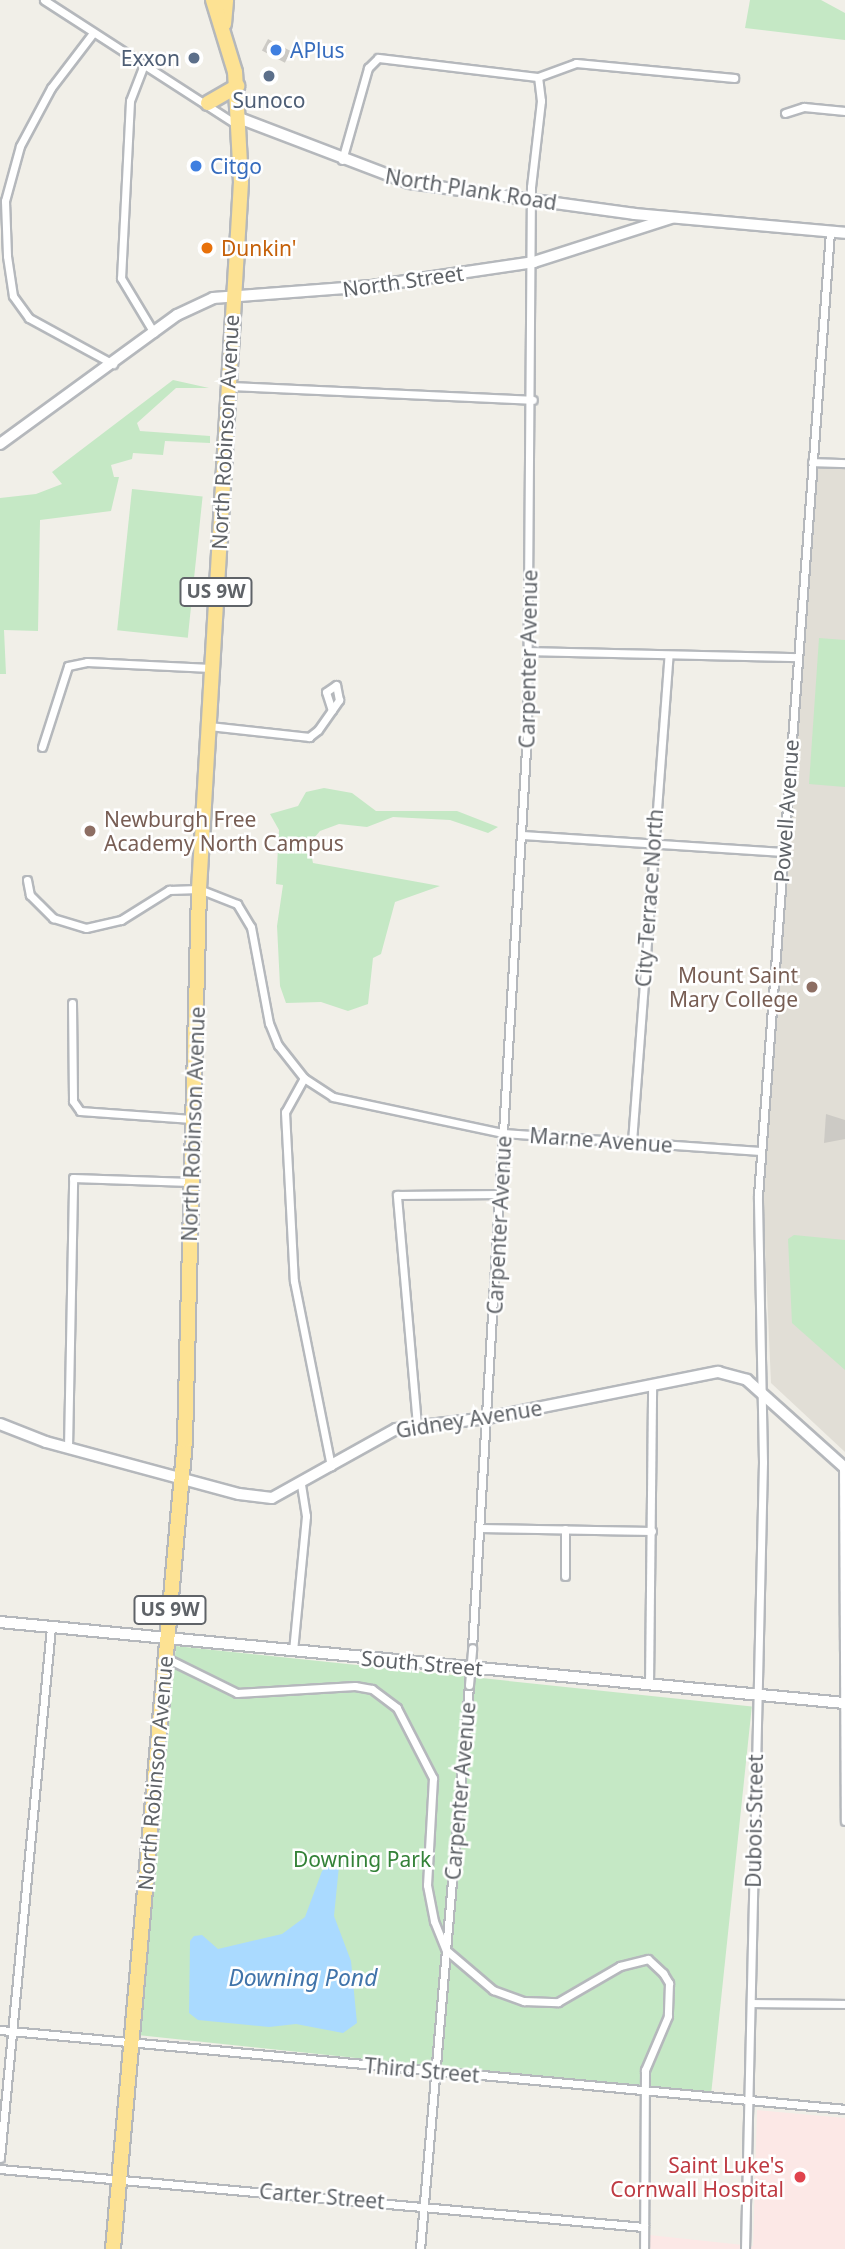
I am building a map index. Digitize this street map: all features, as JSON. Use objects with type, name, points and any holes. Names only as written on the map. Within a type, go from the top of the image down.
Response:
[{"type":"highway","name":"North Robinson Avenue","points":[[113,2249],[182,1478],[200,889],[240,123],[237,86],[224,29],[213,0]]},
{"type":"highway","points":[[224,29],[226,0]]},
{"type":"highway","points":[[208,103],[237,86]]},
{"type":"street","name":"North Plank Road","points":[[44,0],[143,67],[240,123],[342,161],[409,183],[671,218]]},
{"type":"street","points":[[93,33],[25,135],[2,201],[7,256],[20,309],[42,328],[113,364]]},
{"type":"street","points":[[342,161],[353,134],[368,68],[378,58],[538,77],[576,64],[734,78]]},
{"type":"street","points":[[143,67],[130,101],[121,278],[155,333]]},
{"type":"street","name":"Carpenter Avenue","points":[[420,2249],[438,2071],[472,1648],[522,835],[533,400],[534,262],[531,200],[541,101],[538,77]]},
{"type":"street","points":[[785,113],[804,107],[845,111]]},
{"type":"street","points":[[629,233],[634,214]]},
{"type":"street","name":"North Street","points":[[0,444],[194,305],[233,295],[372,286],[534,262],[671,218],[845,233]]},
{"type":"street","name":"Powell Avenue","points":[[764,1392],[760,1151],[830,231]]},
{"type":"street","points":[[228,386],[533,400]]},
{"type":"street","points":[[812,462],[845,463]]},
{"type":"street","points":[[528,651],[797,657]]},
{"type":"street","name":"City Terrace North","points":[[632,1142],[669,655]]},
{"type":"street","points":[[42,747],[68,666],[87,662],[211,668]]},
{"type":"street","points":[[208,726],[304,738],[318,730],[332,710]]},
{"type":"street","points":[[522,835],[783,852]]},
{"type":"street","points":[[27,880],[30,895],[53,918],[86,928],[121,920],[169,890],[200,889]]},
{"type":"street","name":"Marne Avenue","points":[[200,889],[226,897],[246,915],[269,1023],[304,1078],[346,1100],[503,1133],[760,1151]]},
{"type":"street","points":[[72,1003],[73,1101],[80,1111],[192,1119]]},
{"type":"street","points":[[304,1078],[285,1112],[294,1281],[331,1466]]},
{"type":"street","points":[[68,1448],[73,1178],[190,1182]]},
{"type":"street","points":[[416,1426],[397,1195],[500,1194]]},
{"type":"street","name":"Gidney Avenue","points":[[0,1424],[68,1448],[258,1497],[272,1498],[301,1485],[377,1436],[416,1426],[487,1418],[718,1372],[747,1380],[764,1392],[844,1467]]},
{"type":"street","points":[[649,1685],[652,1384]]},
{"type":"street","name":"Dubois Street","points":[[745,2249],[764,1392]]},
{"type":"street","points":[[844,1467],[845,1821]]},
{"type":"street","points":[[293,1651],[306,1516],[301,1485]]},
{"type":"street","points":[[480,1528],[652,1531]]},
{"type":"street","points":[[565,1529],[565,1576]]},
{"type":"street","name":"South Street","points":[[0,1622],[844,1703]]},
{"type":"street","points":[[0,2158],[51,1627]]},
{"type":"street","points":[[166,1657],[237,1693],[355,1686],[372,1689],[397,1708],[433,1778],[427,1885],[446,1950],[493,1990],[543,2003],[570,1996],[606,1971],[648,1959],[663,1973],[670,1994],[668,2016],[647,2062],[644,2090],[644,2249]]},
{"type":"street","points":[[751,2003],[845,2004]]},
{"type":"street","name":"Third Street","points":[[0,2030],[845,2109]]},
{"type":"street","name":"Carter Street","points":[[0,2169],[424,2204],[645,2227]]},
{"type":"shaded area","name":"Mount Saint Mary College","points":[[817,466],[845,467],[845,1452],[771,1383],[763,1202]]},
{"type":"shaded area","name":"Saint Luke's Cornwall Hospital","points":[[757,2110],[845,2118],[845,2249],[648,2249],[649,2235],[753,2246]]},
{"type":"green space","points":[[750,0],[821,0],[845,13],[845,40],[745,28]]},
{"type":"green space","points":[[173,380],[209,388],[176,388],[137,423],[140,431],[210,436],[210,443],[165,441],[163,455],[133,453],[132,459],[111,465],[114,477],[119,477],[111,511],[40,520],[38,631],[4,630],[6,674],[0,674],[0,498],[36,494],[62,484],[52,472]]},
{"type":"green space","points":[[132,489],[203,496],[188,638],[117,630]]},
{"type":"green space","points":[[819,638],[845,640],[845,787],[809,784]]},
{"type":"green space","points":[[324,788],[352,793],[376,811],[457,811],[498,827],[488,833],[450,820],[393,817],[367,827],[339,824],[320,831],[309,844],[313,863],[440,886],[395,902],[381,954],[373,958],[368,1004],[348,1011],[321,1002],[286,1003],[280,986],[277,926],[283,885],[276,884],[279,830],[270,814],[298,806],[306,792]]},
{"type":"green space","points":[[794,1235],[845,1240],[845,1370],[792,1323],[788,1239]]},
{"type":"green space","name":"Downing Park","points":[[176,1646],[752,1707],[711,2095],[135,2035]]},
{"type":"water","name":"Downing Pond","points":[[331,1864],[339,1866],[334,1916],[351,1961],[357,2023],[343,2033],[296,2024],[269,2027],[198,2020],[189,2013],[190,1941],[194,1936],[202,1935],[218,1949],[282,1934],[305,1917],[322,1871]]},
{"type":"building","name":"APlus","points":[[268,39],[291,51],[285,63],[262,50]]},
{"type":"building","points":[[826,1114],[845,1120],[845,1139],[824,1143]]},
{"type":"place","name":"APlus","points":[[276,50]]},
{"type":"place","name":"Exxon","points":[[194,58]]},
{"type":"place","name":"Sunoco","points":[[269,76]]},
{"type":"place","name":"Citgo","points":[[196,166]]},
{"type":"place","name":"Dunkin'","points":[[207,248]]},
{"type":"place","name":"Newburgh Free Academy North Campus","points":[[90,831]]},
{"type":"place","name":"Mount Saint Mary College","points":[[812,987]]},
{"type":"place","name":"Saint Luke's Cornwall Hospital","points":[[800,2177]]}]
